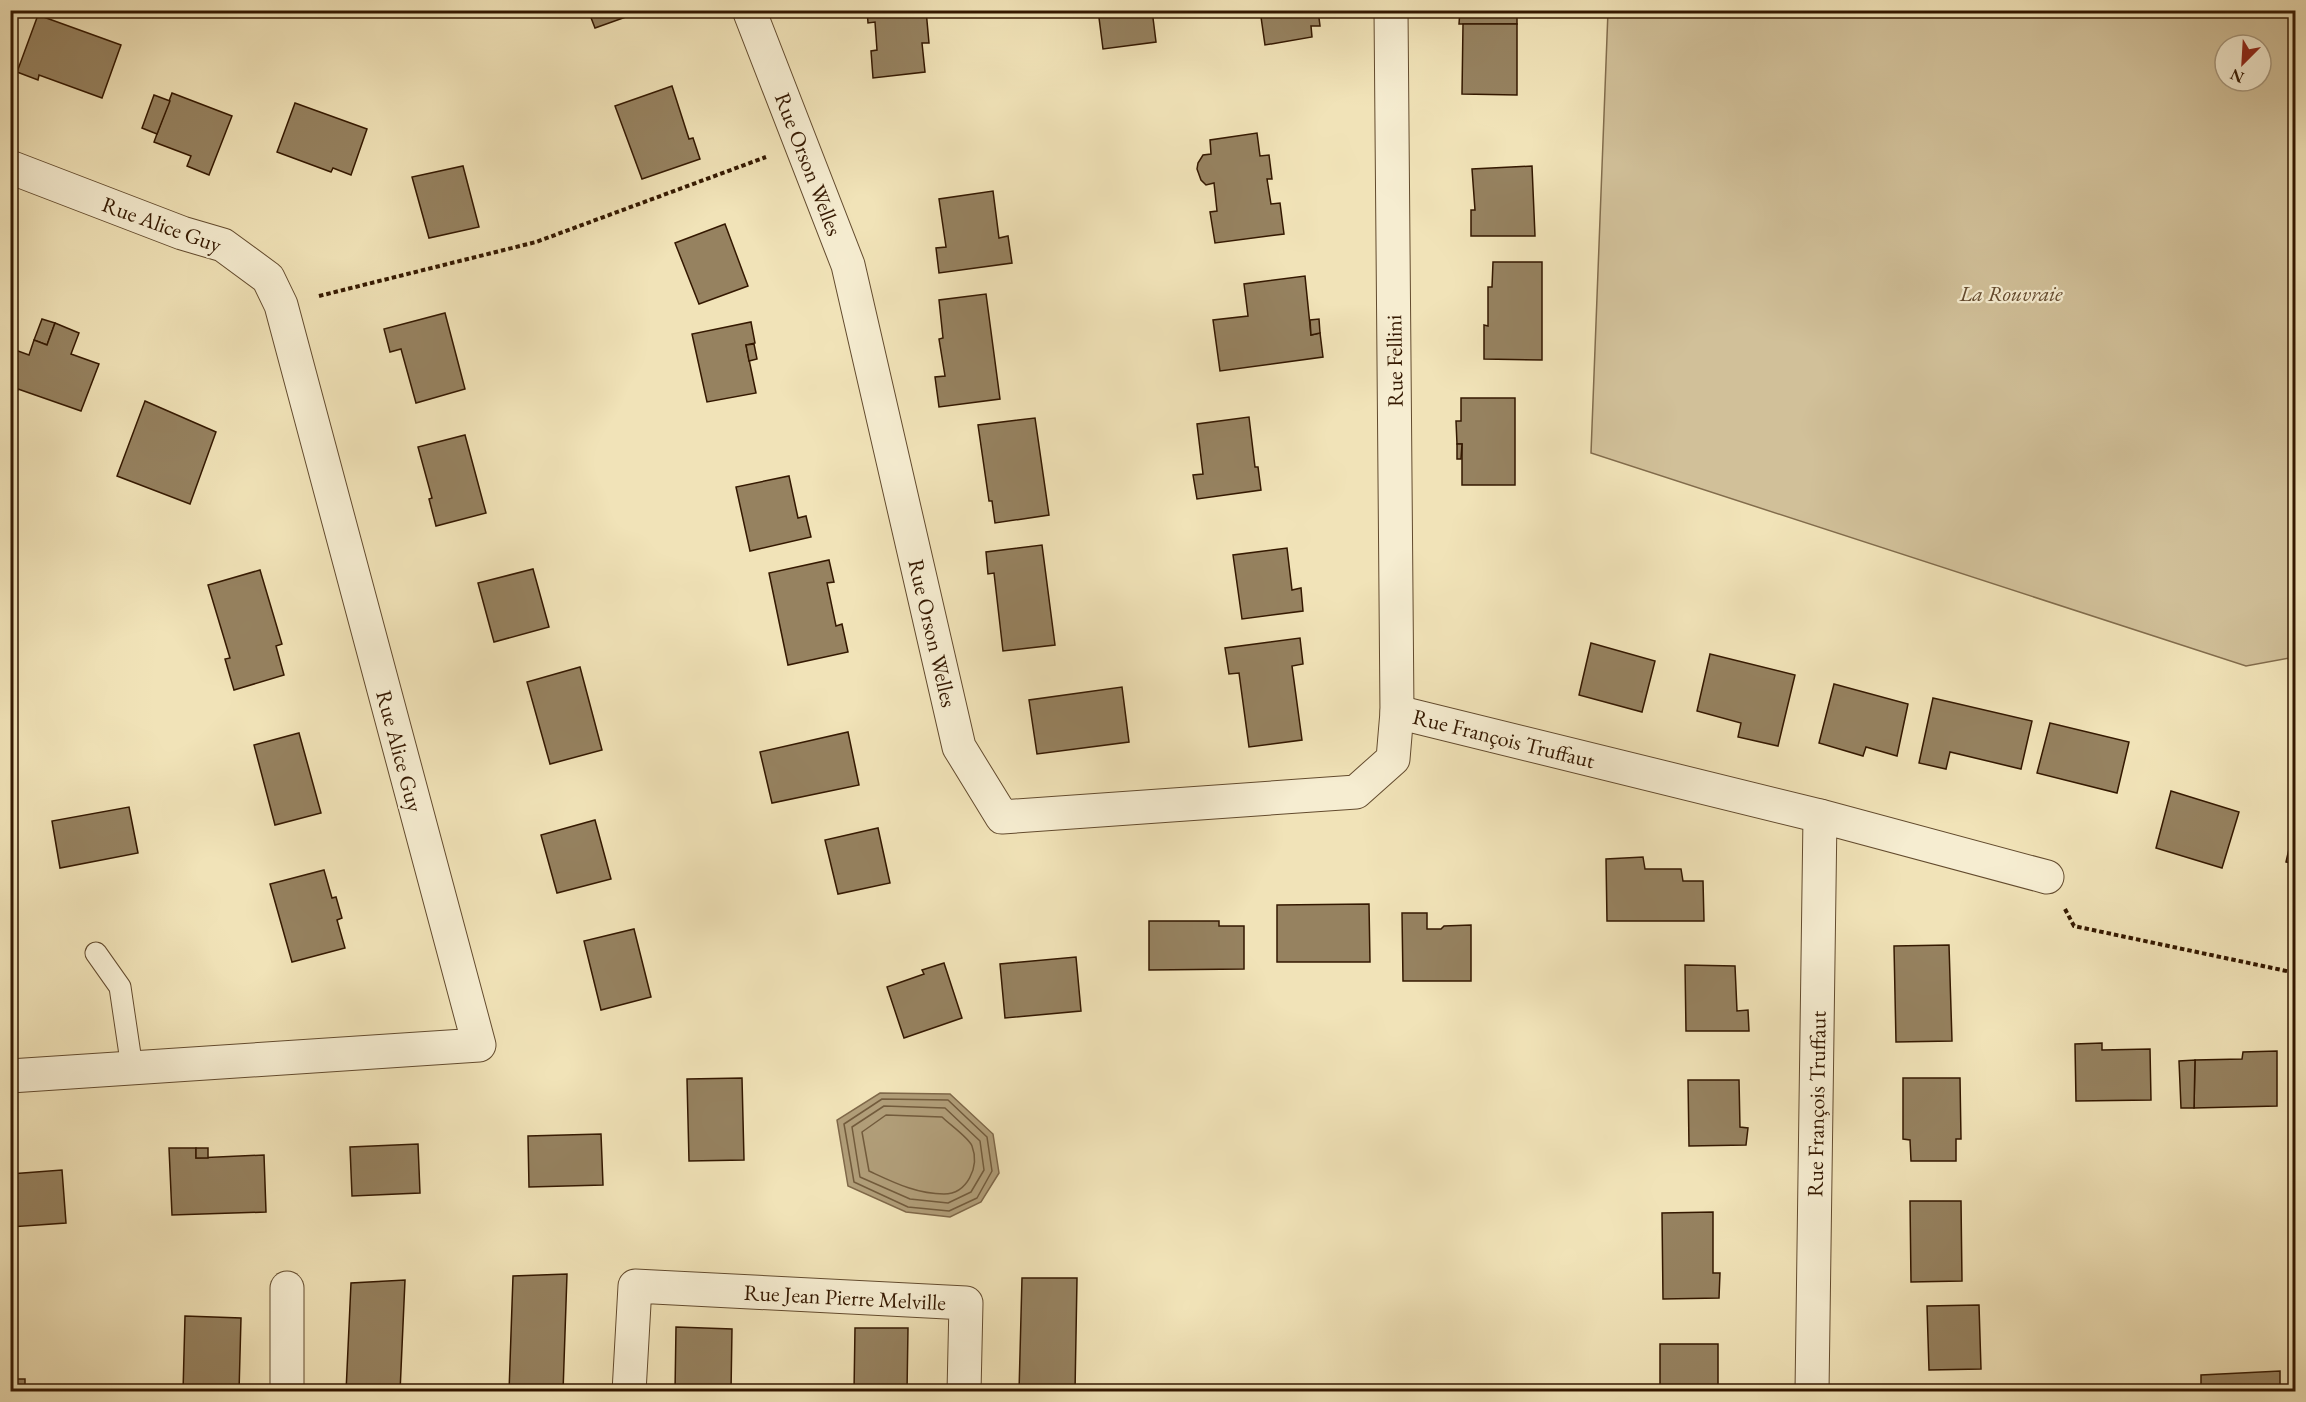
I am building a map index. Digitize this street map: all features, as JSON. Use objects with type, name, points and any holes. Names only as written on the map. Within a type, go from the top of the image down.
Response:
[{"type":"street","name":"Rue Orson Welles","points":[[749,10],[848,265],[959,747],[1002,817],[1356,792],[1393,759],[1397,711]]},
{"type":"street","name":"Rue Fellini","points":[[1391,10],[1397,711]]},
{"type":"street","name":"Rue Alice Guy","points":[[10,167],[182,233],[223,245],[268,278],[281,305],[479,1045],[10,1076]]},
{"type":"street","name":"Rue François Truffaut","points":[[1397,711],[1820,816],[2047,877]]},
{"type":"street","name":"Rue François Truffaut","points":[[1812,1392],[1820,816]]},
{"type":"street","name":"Rue Jean Pierre Melville","points":[[629,1392],[635,1286],[966,1304],[964,1392]]},
{"type":"street","points":[[287,1288],[287,1392]]},
{"type":"lane","points":[[96,953],[120,987],[132,1068]]},
{"type":"path","points":[[281,305],[536,242],[801,144]]},
{"type":"path","points":[[2047,877],[2074,926],[2295,973]]},
{"type":"green space","name":"La Rouvraie","points":[[1608,11],[2295,11],[2295,657],[2246,666],[1591,453]]},
{"type":"water","points":[[880,1093],[950,1094],[993,1134],[999,1173],[981,1202],[950,1217],[906,1212],[848,1186],[837,1120]]},
{"type":"building","points":[[588,10],[640,10],[640,12],[595,28]]},
{"type":"building","points":[[867,10],[926,10],[929,43],[922,43],[925,72],[873,78],[871,51],[877,50],[875,22],[868,23]]},
{"type":"building","points":[[1098,10],[1152,10],[1156,42],[1103,49]]},
{"type":"building","points":[[1260,10],[1318,10],[1320,26],[1311,26],[1312,37],[1265,45]]},
{"type":"building","points":[[1460,10],[1517,10],[1517,24],[1459,24]]},
{"type":"building","points":[[38,15],[121,45],[102,98],[39,75],[38,80],[17,72]]},
{"type":"building","points":[[1463,24],[1517,24],[1517,95],[1462,94]]},
{"type":"building","points":[[672,86],[689,139],[693,138],[700,159],[642,179],[615,106]]},
{"type":"building","points":[[172,93],[232,116],[209,175],[187,166],[191,156],[154,142]]},
{"type":"building","points":[[154,95],[170,101],[157,134],[142,128]]},
{"type":"building","points":[[295,103],[367,129],[351,175],[333,168],[331,172],[277,152]]},
{"type":"building","points":[[1257,133],[1260,156],[1269,155],[1272,179],[1267,179],[1271,204],[1280,203],[1284,234],[1215,243],[1210,212],[1217,211],[1214,183],[1206,185],[1201,180],[1197,169],[1198,163],[1203,155],[1211,154],[1210,140]]},
{"type":"building","points":[[463,166],[479,227],[429,238],[412,177]]},
{"type":"building","points":[[1532,166],[1535,236],[1471,236],[1471,210],[1475,210],[1472,169]]},
{"type":"building","points":[[993,191],[999,238],[1008,236],[1012,263],[939,273],[936,248],[946,247],[939,199]]},
{"type":"building","points":[[725,224],[748,286],[699,304],[675,243]]},
{"type":"building","points":[[1493,262],[1542,262],[1542,360],[1484,359],[1484,325],[1488,326],[1488,287],[1492,287]]},
{"type":"building","points":[[1305,276],[1311,335],[1320,333],[1323,357],[1220,371],[1213,320],[1248,316],[1244,284]]},
{"type":"building","points":[[986,294],[1000,399],[939,407],[935,377],[945,376],[939,339],[943,338],[939,300]]},
{"type":"building","points":[[445,313],[465,389],[416,403],[401,349],[390,352],[384,329]]},
{"type":"building","points":[[42,319],[55,323],[47,345],[34,340]]},
{"type":"building","points":[[1319,319],[1320,333],[1311,335],[1310,320]]},
{"type":"building","points":[[751,322],[755,343],[746,345],[756,393],[707,402],[692,334]]},
{"type":"building","points":[[55,323],[79,333],[71,354],[99,364],[81,411],[18,389],[16,396],[10,394],[10,348],[29,355],[34,340],[47,345]]},
{"type":"building","points":[[754,344],[757,359],[749,361],[746,345]]},
{"type":"building","points":[[1461,398],[1515,398],[1515,485],[1462,485],[1462,444],[1457,444],[1456,421],[1461,421]]},
{"type":"building","points":[[145,401],[216,432],[190,504],[117,476]]},
{"type":"building","points":[[1249,417],[1255,467],[1258,467],[1261,490],[1197,499],[1193,475],[1203,474],[1197,424]]},
{"type":"building","points":[[1035,418],[1049,515],[995,523],[992,501],[989,501],[978,425]]},
{"type":"building","points":[[465,435],[486,513],[436,526],[429,499],[432,498],[418,447]]},
{"type":"building","points":[[1457,444],[1462,444],[1461,459],[1457,459]]},
{"type":"building","points":[[789,476],[798,518],[806,516],[811,537],[750,551],[736,487]]},
{"type":"building","points":[[1042,545],[1055,645],[1003,651],[994,573],[988,574],[986,552]]},
{"type":"building","points":[[1287,548],[1292,590],[1301,588],[1303,611],[1242,619],[1233,555]]},
{"type":"building","points":[[829,560],[834,582],[827,583],[836,626],[842,624],[848,652],[788,665],[769,573]]},
{"type":"building","points":[[533,569],[549,627],[494,642],[478,583]]},
{"type":"building","points":[[260,570],[282,644],[276,646],[284,675],[234,690],[225,659],[230,658],[208,585]]},
{"type":"building","points":[[1300,638],[1303,664],[1292,666],[1302,740],[1249,747],[1239,673],[1229,674],[1225,648]]},
{"type":"building","points":[[1591,643],[1655,661],[1642,712],[1579,695]]},
{"type":"building","points":[[1710,654],[1795,675],[1778,746],[1738,737],[1741,723],[1697,711]]},
{"type":"building","points":[[580,667],[602,750],[550,764],[527,682]]},
{"type":"building","points":[[1834,684],[1908,704],[1897,756],[1866,747],[1863,756],[1819,743]]},
{"type":"building","points":[[1122,687],[1129,742],[1037,754],[1029,700]]},
{"type":"building","points":[[1933,698],[2032,721],[2021,769],[1950,752],[1946,769],[1919,763]]},
{"type":"building","points":[[2050,723],[2129,742],[2117,793],[2037,773]]},
{"type":"building","points":[[848,732],[859,785],[772,803],[760,752]]},
{"type":"building","points":[[299,733],[321,813],[275,825],[254,745]]},
{"type":"building","points":[[2171,791],[2239,812],[2222,868],[2156,848]]},
{"type":"building","points":[[129,807],[138,853],[60,868],[52,821]]},
{"type":"building","points":[[2296,819],[2296,864],[2286,862]]},
{"type":"building","points":[[595,820],[611,879],[557,893],[541,835]]},
{"type":"building","points":[[878,828],[890,883],[838,894],[825,840]]},
{"type":"building","points":[[1643,857],[1645,869],[1681,869],[1683,881],[1703,881],[1704,921],[1607,921],[1606,859]]},
{"type":"building","points":[[324,870],[332,898],[336,897],[342,918],[337,920],[345,948],[292,962],[270,884]]},
{"type":"building","points":[[1369,904],[1370,962],[1277,962],[1277,905]]},
{"type":"building","points":[[1402,913],[1427,913],[1427,929],[1471,925],[1471,981],[1403,981]]},
{"type":"building","points":[[1149,921],[1219,921],[1219,926],[1244,926],[1244,969],[1149,970]]},
{"type":"building","points":[[634,929],[651,997],[601,1010],[584,941]]},
{"type":"building","points":[[1949,945],[1952,1041],[1896,1042],[1894,946]]},
{"type":"building","points":[[1076,957],[1081,1011],[1005,1018],[1000,964]]},
{"type":"building","points":[[944,963],[962,1018],[904,1038],[887,987],[924,974],[922,970]]},
{"type":"building","points":[[1685,965],[1735,966],[1737,1011],[1748,1010],[1749,1031],[1686,1031]]},
{"type":"building","points":[[2102,1043],[2102,1050],[2150,1049],[2151,1100],[2076,1101],[2075,1044]]},
{"type":"building","points":[[2277,1051],[2277,1106],[2194,1108],[2195,1060],[2242,1059],[2243,1052]]},
{"type":"building","points":[[2195,1060],[2194,1108],[2181,1108],[2179,1061]]},
{"type":"building","points":[[742,1078],[744,1160],[689,1161],[687,1079]]},
{"type":"building","points":[[1903,1078],[1960,1078],[1961,1139],[1956,1139],[1956,1161],[1911,1161],[1910,1140],[1903,1139]]},
{"type":"building","points":[[1688,1080],[1739,1080],[1740,1127],[1748,1128],[1746,1145],[1689,1146]]},
{"type":"building","points":[[601,1134],[603,1185],[529,1187],[528,1136]]},
{"type":"building","points":[[418,1144],[420,1193],[352,1196],[350,1147]]},
{"type":"building","points":[[169,1148],[196,1148],[196,1158],[264,1155],[266,1212],[172,1215]]},
{"type":"building","points":[[196,1148],[208,1148],[208,1158],[196,1158]]},
{"type":"building","points":[[62,1170],[66,1223],[10,1227],[10,1174]]},
{"type":"building","points":[[1910,1201],[1961,1201],[1962,1281],[1911,1282]]},
{"type":"building","points":[[1713,1212],[1713,1273],[1720,1273],[1719,1298],[1663,1299],[1662,1213]]},
{"type":"building","points":[[567,1274],[563,1392],[509,1392],[513,1276]]},
{"type":"building","points":[[1022,1278],[1077,1278],[1075,1392],[1019,1392]]},
{"type":"building","points":[[405,1280],[400,1392],[346,1392],[351,1283]]},
{"type":"building","points":[[1979,1305],[1981,1369],[1929,1370],[1927,1306]]},
{"type":"building","points":[[10,1315],[15,1316],[13,1379],[25,1379],[25,1392],[10,1392]]},
{"type":"building","points":[[185,1316],[241,1318],[239,1392],[183,1392]]},
{"type":"building","points":[[676,1327],[732,1329],[731,1392],[675,1392]]},
{"type":"building","points":[[855,1328],[908,1328],[907,1392],[854,1392]]},
{"type":"building","points":[[1660,1344],[1718,1344],[1718,1392],[1660,1392]]},
{"type":"building","points":[[2280,1371],[2280,1392],[2201,1392],[2201,1375]]}]
